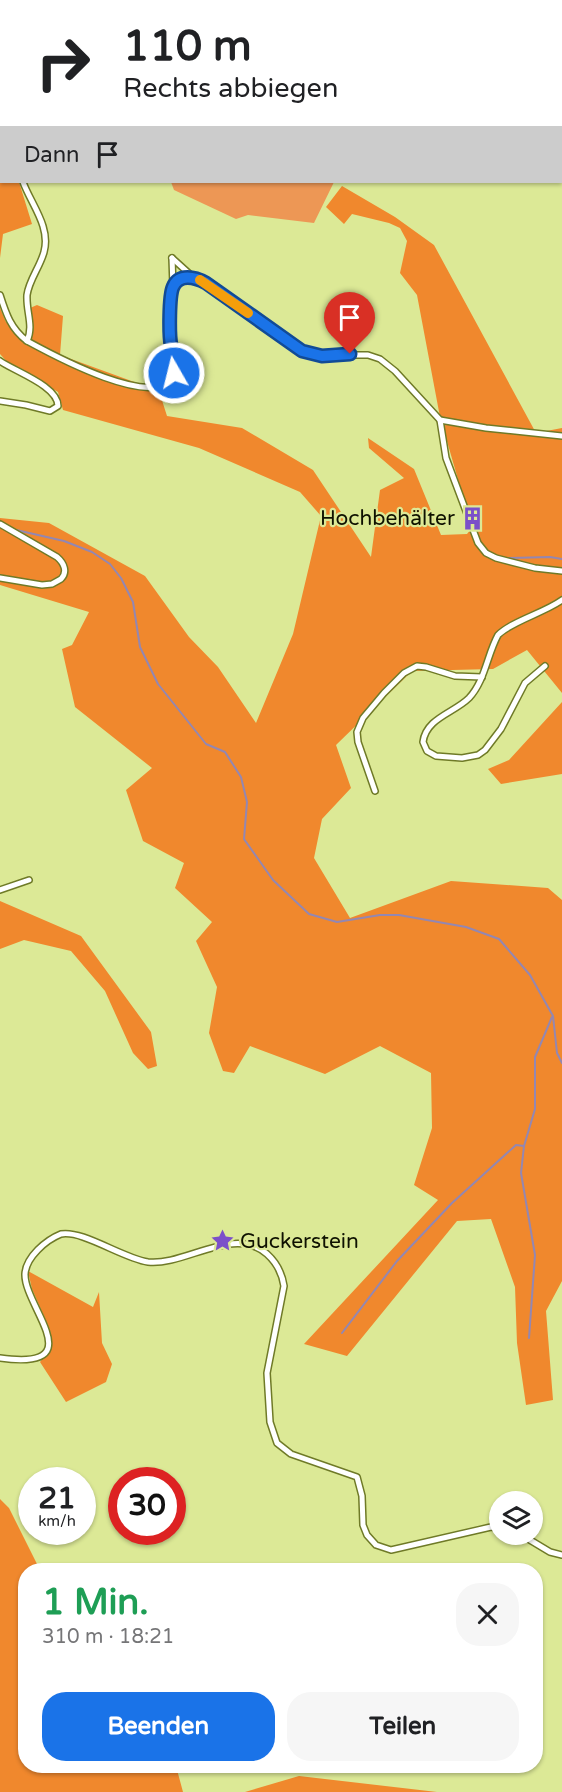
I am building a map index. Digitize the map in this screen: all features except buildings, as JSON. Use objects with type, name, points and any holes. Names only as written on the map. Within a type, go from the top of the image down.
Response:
[{"type":"street","points":[[23,183],[44,226],[46,238],[45,249],[28,288],[28,315],[31,327],[27,341]]},
{"type":"street","points":[[0,295],[11,326],[27,341],[111,380],[145,386],[164,384],[171,380],[175,366],[170,334],[172,258],[193,277],[220,292],[307,353],[322,356],[368,355],[380,359],[395,371],[440,420],[449,467],[474,534],[482,549],[496,558],[562,571]]},
{"type":"street","points":[[173,287],[180,280],[193,277]]},
{"type":"street","points":[[0,361],[50,390],[58,400],[58,406],[50,411],[0,401]]},
{"type":"street","points":[[440,420],[486,428],[562,436]]},
{"type":"street","points":[[0,524],[57,557],[63,563],[65,570],[61,579],[47,585],[0,578]]},
{"type":"street","points":[[545,666],[525,683],[501,729],[485,750],[478,755],[462,758],[429,754],[424,748],[423,742],[428,727],[468,699],[477,688],[495,641],[503,630],[531,618],[562,600]]},
{"type":"street","points":[[375,791],[358,742],[357,732],[363,718],[384,693],[404,673],[417,666],[455,676],[482,677]]},
{"type":"street","points":[[0,890],[29,880]]},
{"type":"street","points":[[0,1358],[33,1359],[43,1354],[48,1346],[46,1328],[27,1285],[25,1273],[31,1258],[57,1235],[65,1233],[75,1235],[134,1259],[149,1262],[166,1261],[233,1244],[253,1247],[265,1252],[275,1262],[281,1272],[284,1286],[267,1372],[270,1422],[277,1443],[291,1454],[357,1477],[362,1496],[363,1525],[375,1545],[391,1550],[489,1527]]},
{"type":"street","points":[[538,1545],[550,1552],[562,1555]]},
{"type":"shaded area","points":[[0,183],[19,183],[32,224],[3,234],[0,258]]},
{"type":"shaded area","points":[[171,183],[334,183],[314,223],[248,215],[236,219],[174,190]]},
{"type":"shaded area","points":[[342,186],[395,217],[434,245],[536,433],[562,428],[562,693],[527,650],[493,669],[412,671],[336,745],[351,788],[322,819],[314,858],[350,918],[451,881],[548,888],[562,900],[562,1281],[546,1311],[553,1400],[526,1405],[517,1343],[515,1287],[491,1219],[457,1221],[347,1356],[304,1344],[438,1200],[414,1185],[432,1128],[431,1073],[380,1046],[325,1074],[250,1046],[234,1073],[223,1071],[209,1033],[217,987],[196,941],[212,922],[175,888],[184,863],[143,841],[126,790],[152,768],[75,707],[62,649],[72,645],[89,612],[0,585],[0,518],[49,523],[145,576],[189,637],[218,667],[256,723],[293,634],[321,516],[300,492],[199,448],[63,410],[58,392],[8,363],[0,354],[0,308],[6,322],[26,345],[33,330],[30,308],[37,305],[63,316],[60,355],[159,391],[167,416],[242,428],[313,470],[371,557],[380,490],[404,478],[369,448],[368,438],[414,469],[441,535],[467,534],[478,520],[476,511],[468,514],[440,417],[417,295],[400,273],[407,241],[400,228],[389,223],[352,214],[344,224],[326,207]]},
{"type":"shaded area","points":[[562,702],[562,774],[501,784],[488,769],[509,760]]},
{"type":"shaded area","points":[[0,901],[81,936],[151,1032],[157,1066],[148,1069],[133,1053],[105,991],[71,951],[24,940],[0,949]]},
{"type":"shaded area","points":[[28,1271],[93,1307],[99,1292],[102,1343],[112,1364],[106,1382],[66,1402],[40,1362],[51,1348],[50,1330],[32,1289]]},
{"type":"shaded area","points":[[0,1499],[9,1508],[18,1526],[18,1545],[28,1545],[36,1563],[18,1563],[18,1773],[178,1773],[183,1792],[0,1792]]},
{"type":"shaded area","points":[[299,1776],[437,1792],[245,1792]]},
{"type":"waterway","points":[[12,529],[64,541],[92,552],[110,564],[121,578],[133,602],[140,647],[158,684],[206,744],[225,752],[241,777],[247,802],[244,839],[273,880],[309,914],[337,922],[380,915],[399,915],[466,927],[499,939],[530,975],[553,1016],[557,1053],[562,1063]]},
{"type":"waterway","points":[[509,558],[562,559]]},
{"type":"waterway","points":[[529,1338],[535,1255],[521,1173],[524,1146],[535,1109],[535,1057],[552,1017]]},
{"type":"waterway","points":[[342,1333],[397,1261],[452,1203],[516,1145],[524,1146]]},
{"type":"slow traffic","points":[[200,280],[248,313]]},
{"type":"place","name":"Hochbehälter","points":[[473,518]]},
{"type":"place","name":"Guckerstein","points":[[222,1241]]},
{"type":"route","points":[[174,373],[170,334],[171,299],[173,287],[187,277],[200,279],[302,351],[322,356],[350,354]]}]
